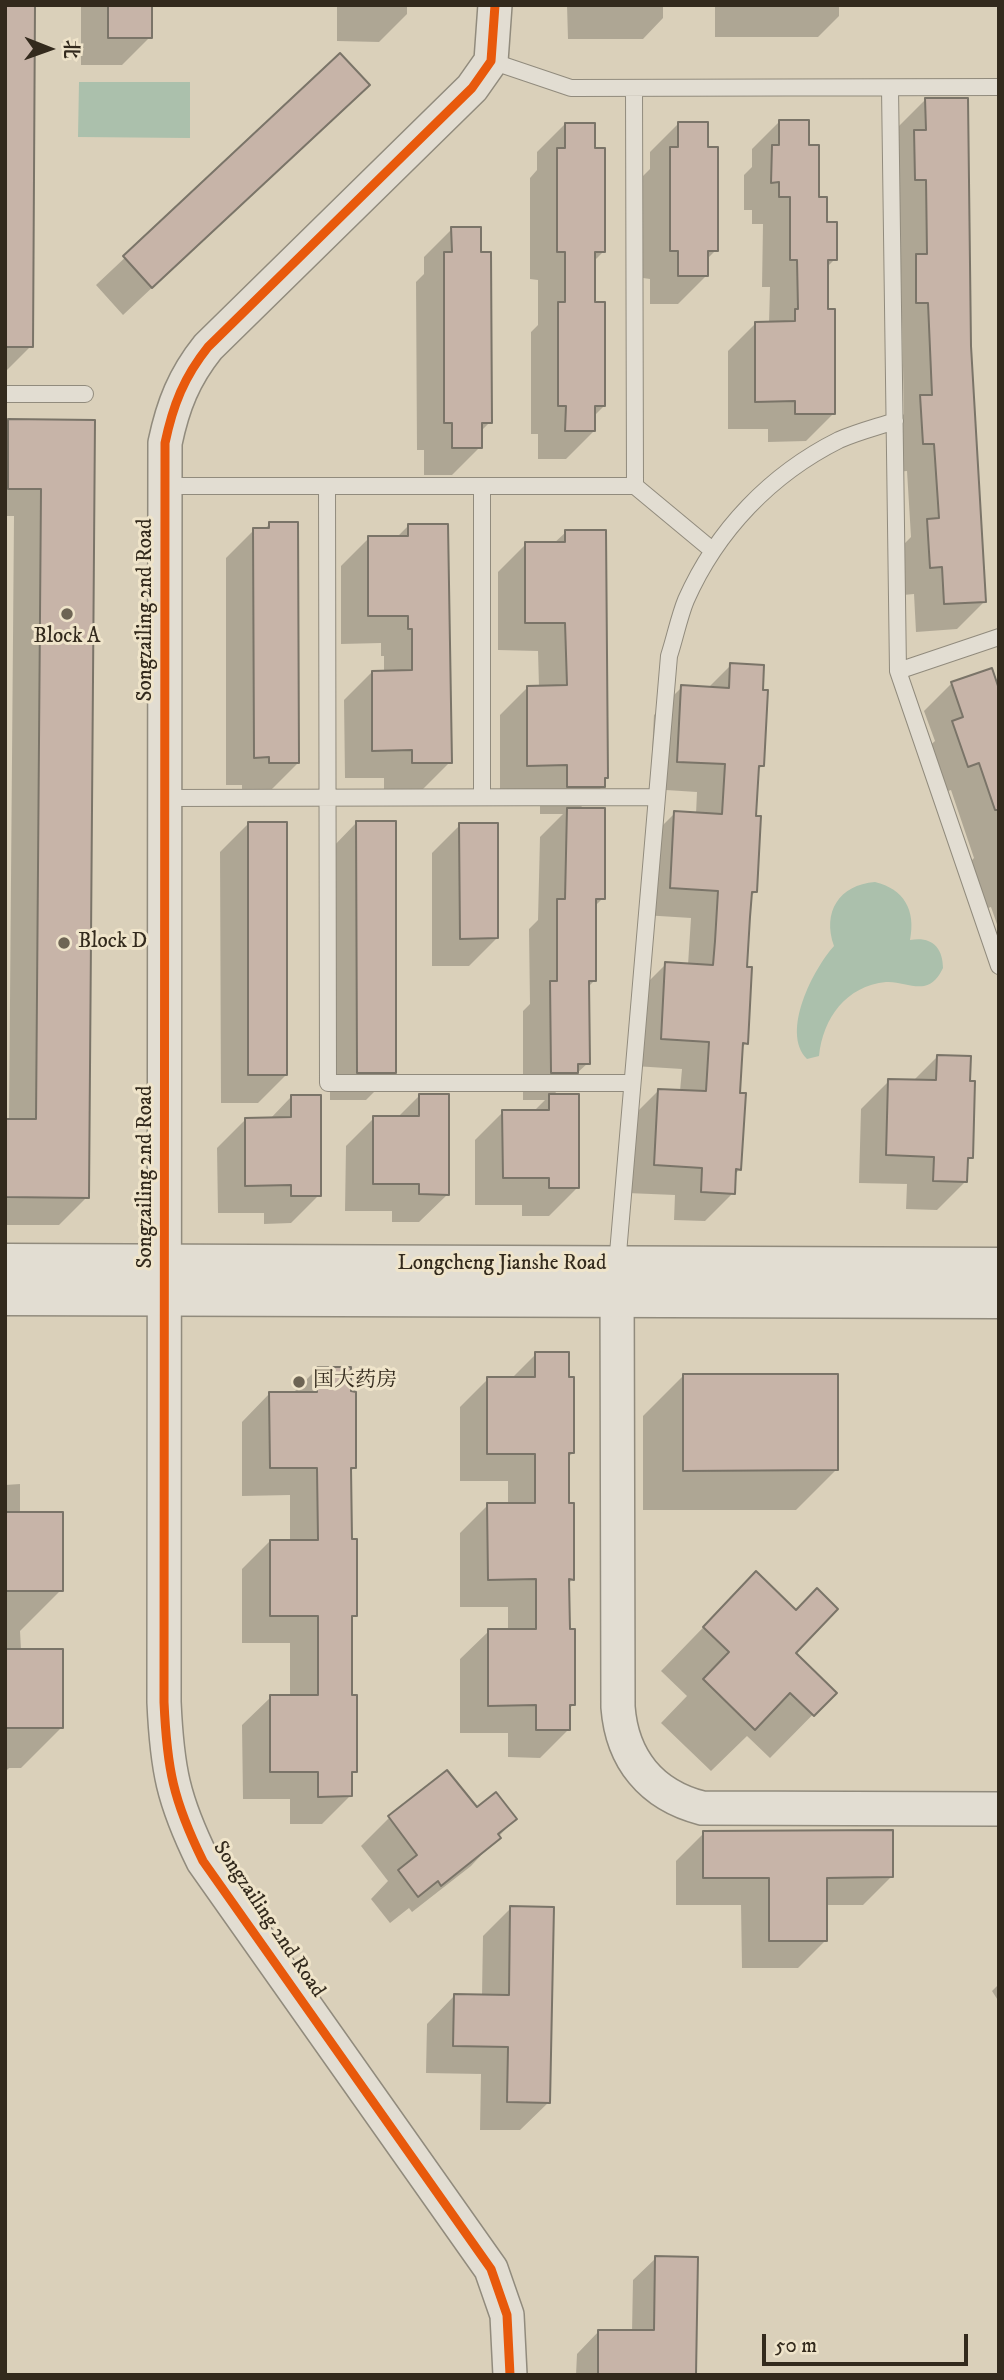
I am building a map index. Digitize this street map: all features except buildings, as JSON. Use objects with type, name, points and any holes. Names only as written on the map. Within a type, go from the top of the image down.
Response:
[{"type":"street","points":[[491,61],[495,5]]},
{"type":"street","name":"Songzailing 2nd Road","points":[[491,61],[472,88],[208,347],[187,373],[173,405],[165,443],[164,1702],[167,1761],[180,1814],[202,1861],[491,2269],[507,2315],[510,2375]]},
{"type":"street","name":"Longcheng Jianshe Road","points":[[5,1263],[164,1280],[617,1282],[999,1299]]},
{"type":"street","name":"Longcheng Jianshe Road","points":[[617,1282],[999,1267]]},
{"type":"street","name":"Longcheng Jianshe Road","points":[[5,1296],[164,1280]]},
{"type":"street","points":[[617,1282],[618,1707],[624,1742],[641,1773],[669,1796],[702,1808],[999,1809]]},
{"type":"lane","points":[[491,61],[571,88],[999,87]]},
{"type":"lane","points":[[634,88],[635,485]]},
{"type":"lane","points":[[890,88],[898,671],[999,966]]},
{"type":"lane","points":[[5,394],[85,394]]},
{"type":"lane","points":[[617,1282],[669,656],[686,601],[712,550],[748,505],[791,467],[841,439],[895,421]]},
{"type":"lane","points":[[165,486],[635,485],[712,550]]},
{"type":"lane","points":[[327,486],[328,1083],[632,1083]]},
{"type":"lane","points":[[482,486],[482,797]]},
{"type":"lane","points":[[898,671],[999,636]]},
{"type":"lane","points":[[164,798],[657,797]]},
{"type":"shaded area","points":[[79,82],[190,82],[190,138],[78,137]]},
{"type":"shaded area","points":[[875,882],[894,890],[906,902],[911,919],[910,940],[924,940],[934,945],[941,954],[943,968],[928,985],[886,982],[859,990],[848,997],[831,1017],[821,1042],[819,1056],[807,1059],[800,1047],[797,1033],[798,1017],[810,984],[834,946],[830,922],[832,912],[836,902],[852,888]]},
{"type":"cycle path","points":[[495,5],[491,61],[472,88],[208,347],[192,369],[181,392],[165,443],[164,1702],[173,1784],[203,1861],[491,2269],[507,2315],[510,2375]]},
{"type":"place","name":"Block A","points":[[67,614]]},
{"type":"place","name":"Block D","points":[[64,943]]},
{"type":"place","name":"国大药房","points":[[299,1382]]}]
